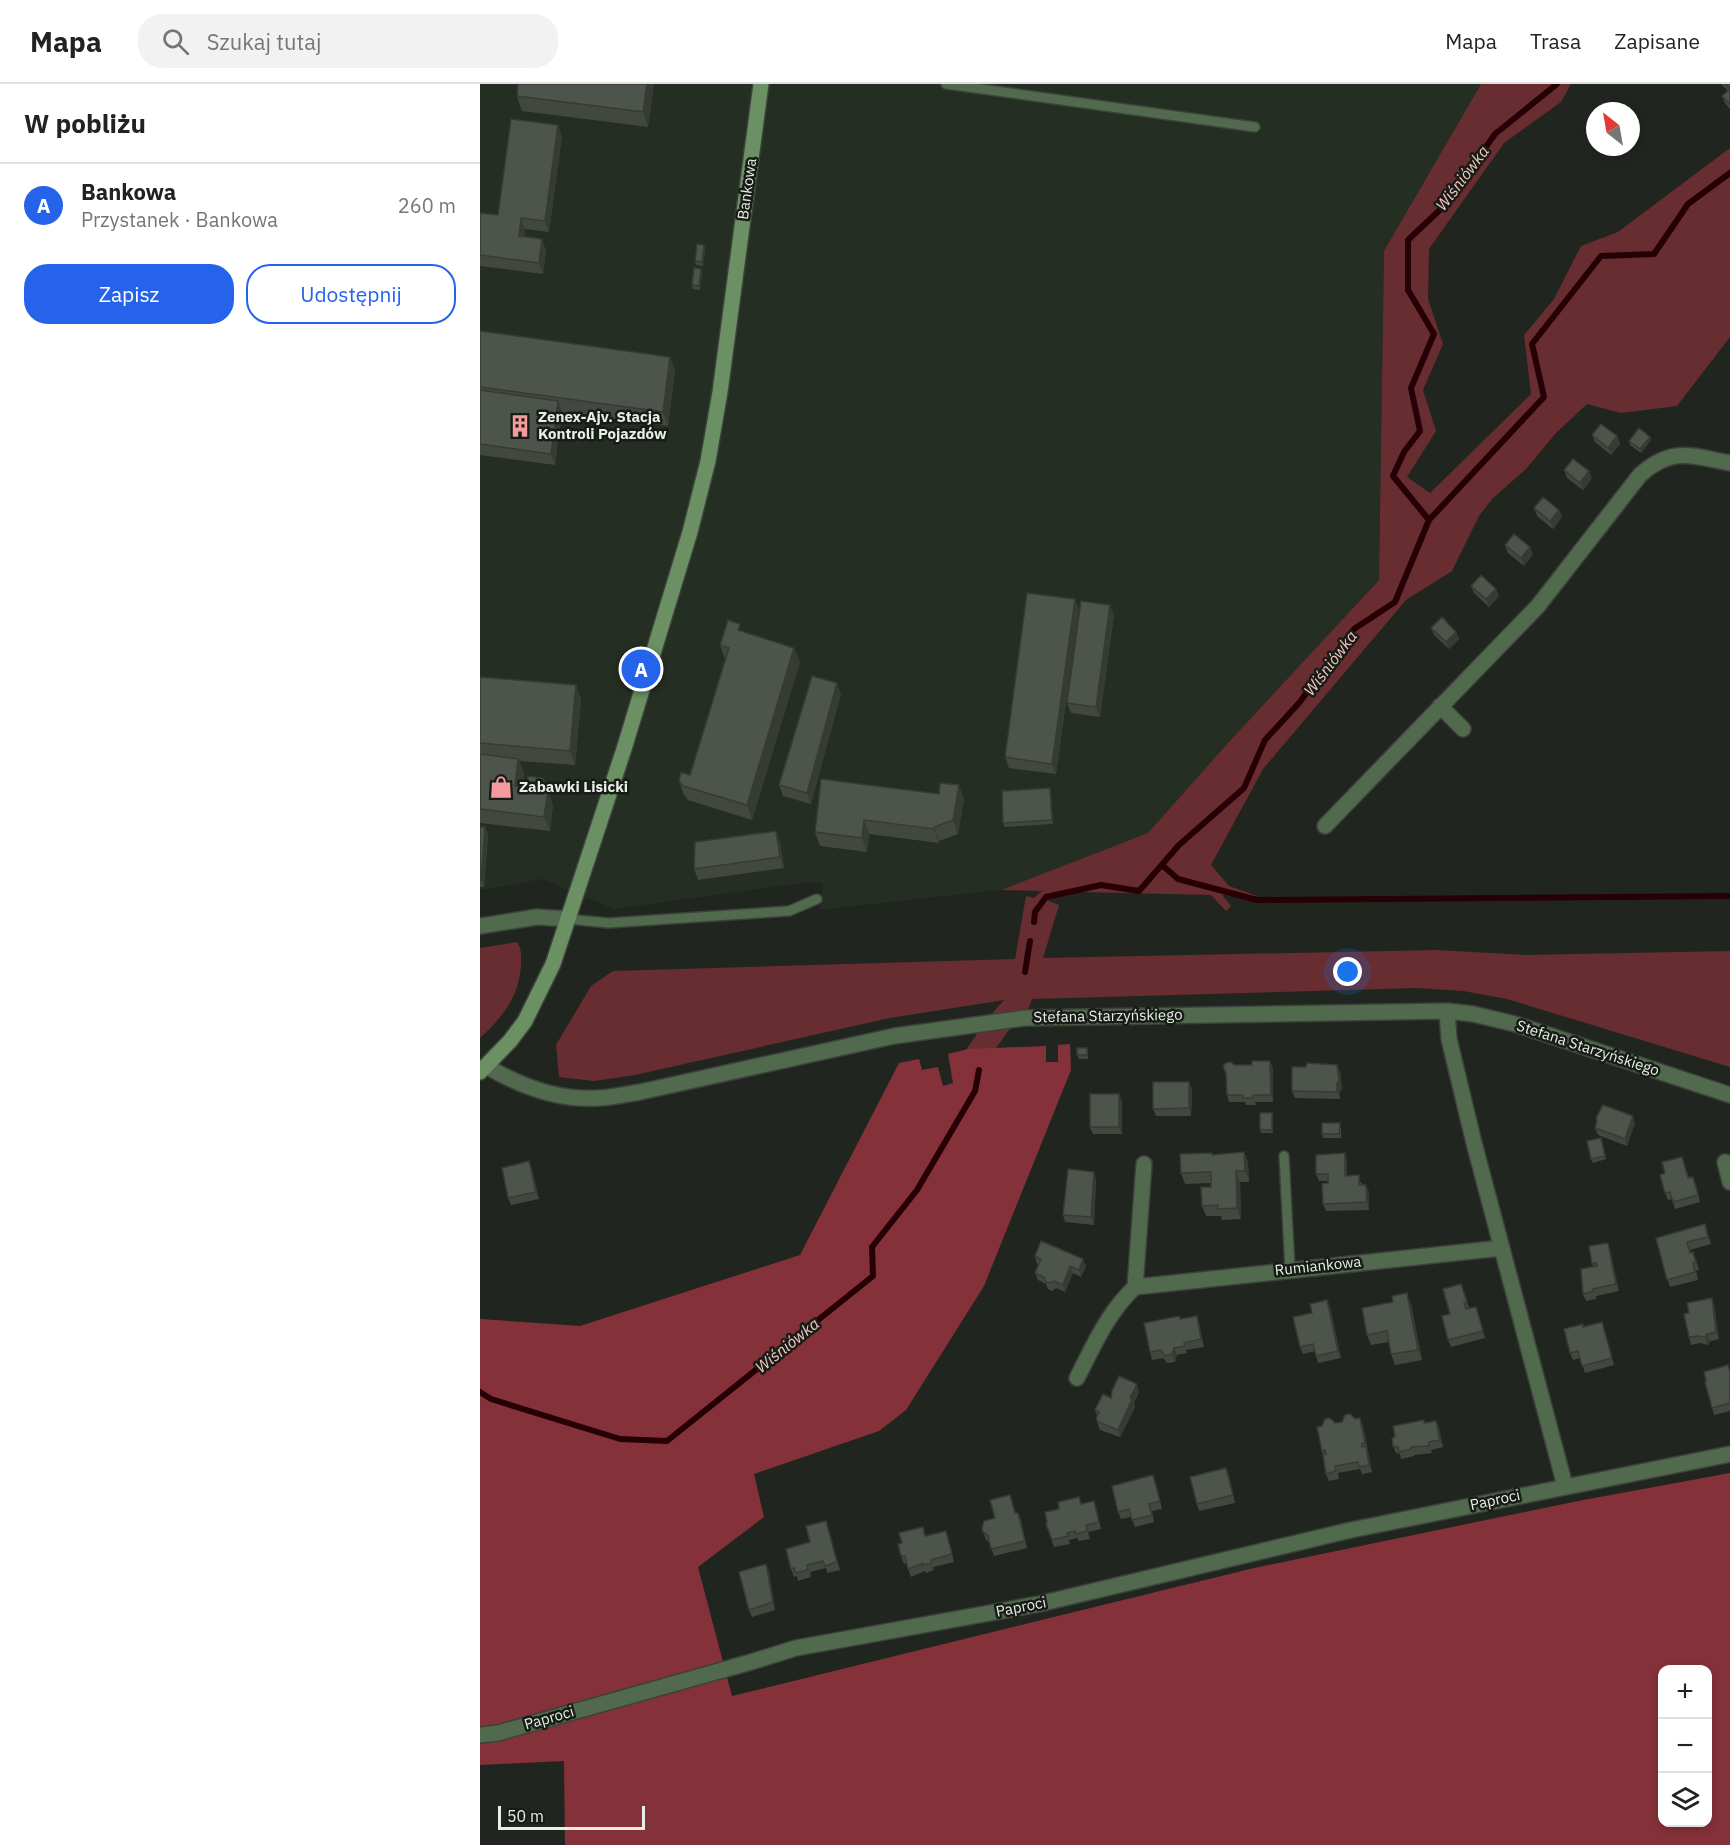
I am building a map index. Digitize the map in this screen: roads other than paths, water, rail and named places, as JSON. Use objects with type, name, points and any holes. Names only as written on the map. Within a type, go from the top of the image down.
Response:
[{"type":"street","name":"Bankowa","points":[[483,1069],[510,1041],[537,999],[554,964],[624,749],[690,532],[706,468],[720,392],[761,84]]},
{"type":"street","points":[[1326,826],[1538,606],[1640,475],[1653,463],[1686,454],[1730,463]]},
{"type":"street","points":[[1440,706],[1463,729]]},
{"type":"street","points":[[480,926],[537,916],[568,920]]},
{"type":"street","points":[[1447,1011],[1449,1039],[1455,1065],[1565,1486]]},
{"type":"street","name":"Stefana Starzyńskiego","points":[[483,1069],[529,1088],[572,1098],[598,1098],[640,1092],[894,1036],[1025,1018],[1447,1011],[1473,1014],[1515,1024],[1730,1095]]},
{"type":"street","points":[[1725,1162],[1730,1182]]},
{"type":"street","points":[[1077,1378],[1108,1318],[1120,1301],[1136,1287],[1144,1164]]},
{"type":"street","name":"Rumiankowa","points":[[1136,1287],[1502,1248]]},
{"type":"street","name":"Paproci","points":[[480,1735],[509,1730],[796,1648],[1039,1604],[1350,1530],[1730,1454]]},
{"type":"lane","points":[[946,84],[1255,127]]},
{"type":"lane","points":[[568,920],[608,923],[789,911],[817,899]]},
{"type":"lane","points":[[1284,1156],[1290,1269]]},
{"type":"waterway","name":"Wiśniówka","points":[[1034,922],[1035,912],[1046,897],[1101,885],[1139,891],[1179,845],[1244,788],[1265,740],[1299,703],[1354,629],[1395,602],[1429,520],[1393,476],[1404,452],[1420,431],[1411,388],[1434,334],[1408,290],[1408,240],[1445,205],[1495,134],[1557,84]]},
{"type":"waterway","points":[[1429,520],[1544,397],[1532,344],[1601,256],[1654,254],[1688,204],[1730,173]]},
{"type":"waterway","points":[[1162,865],[1178,879],[1257,900],[1730,896]]},
{"type":"waterway","name":"Wiśniówka","points":[[1025,972],[1030,941]]},
{"type":"waterway","name":"Wiśniówka","points":[[480,1392],[491,1399],[620,1439],[667,1441],[873,1276],[872,1247],[917,1190],[975,1091],[979,1070]]},
{"type":"place","name":"Zenex-Ajv. Stacja Kontroli Pojazdów","points":[[520,426]]},
{"type":"place","name":"Bankowa","points":[[641,669]]},
{"type":"place","name":"Zabawki Lisicki","points":[[501,787]]}]
